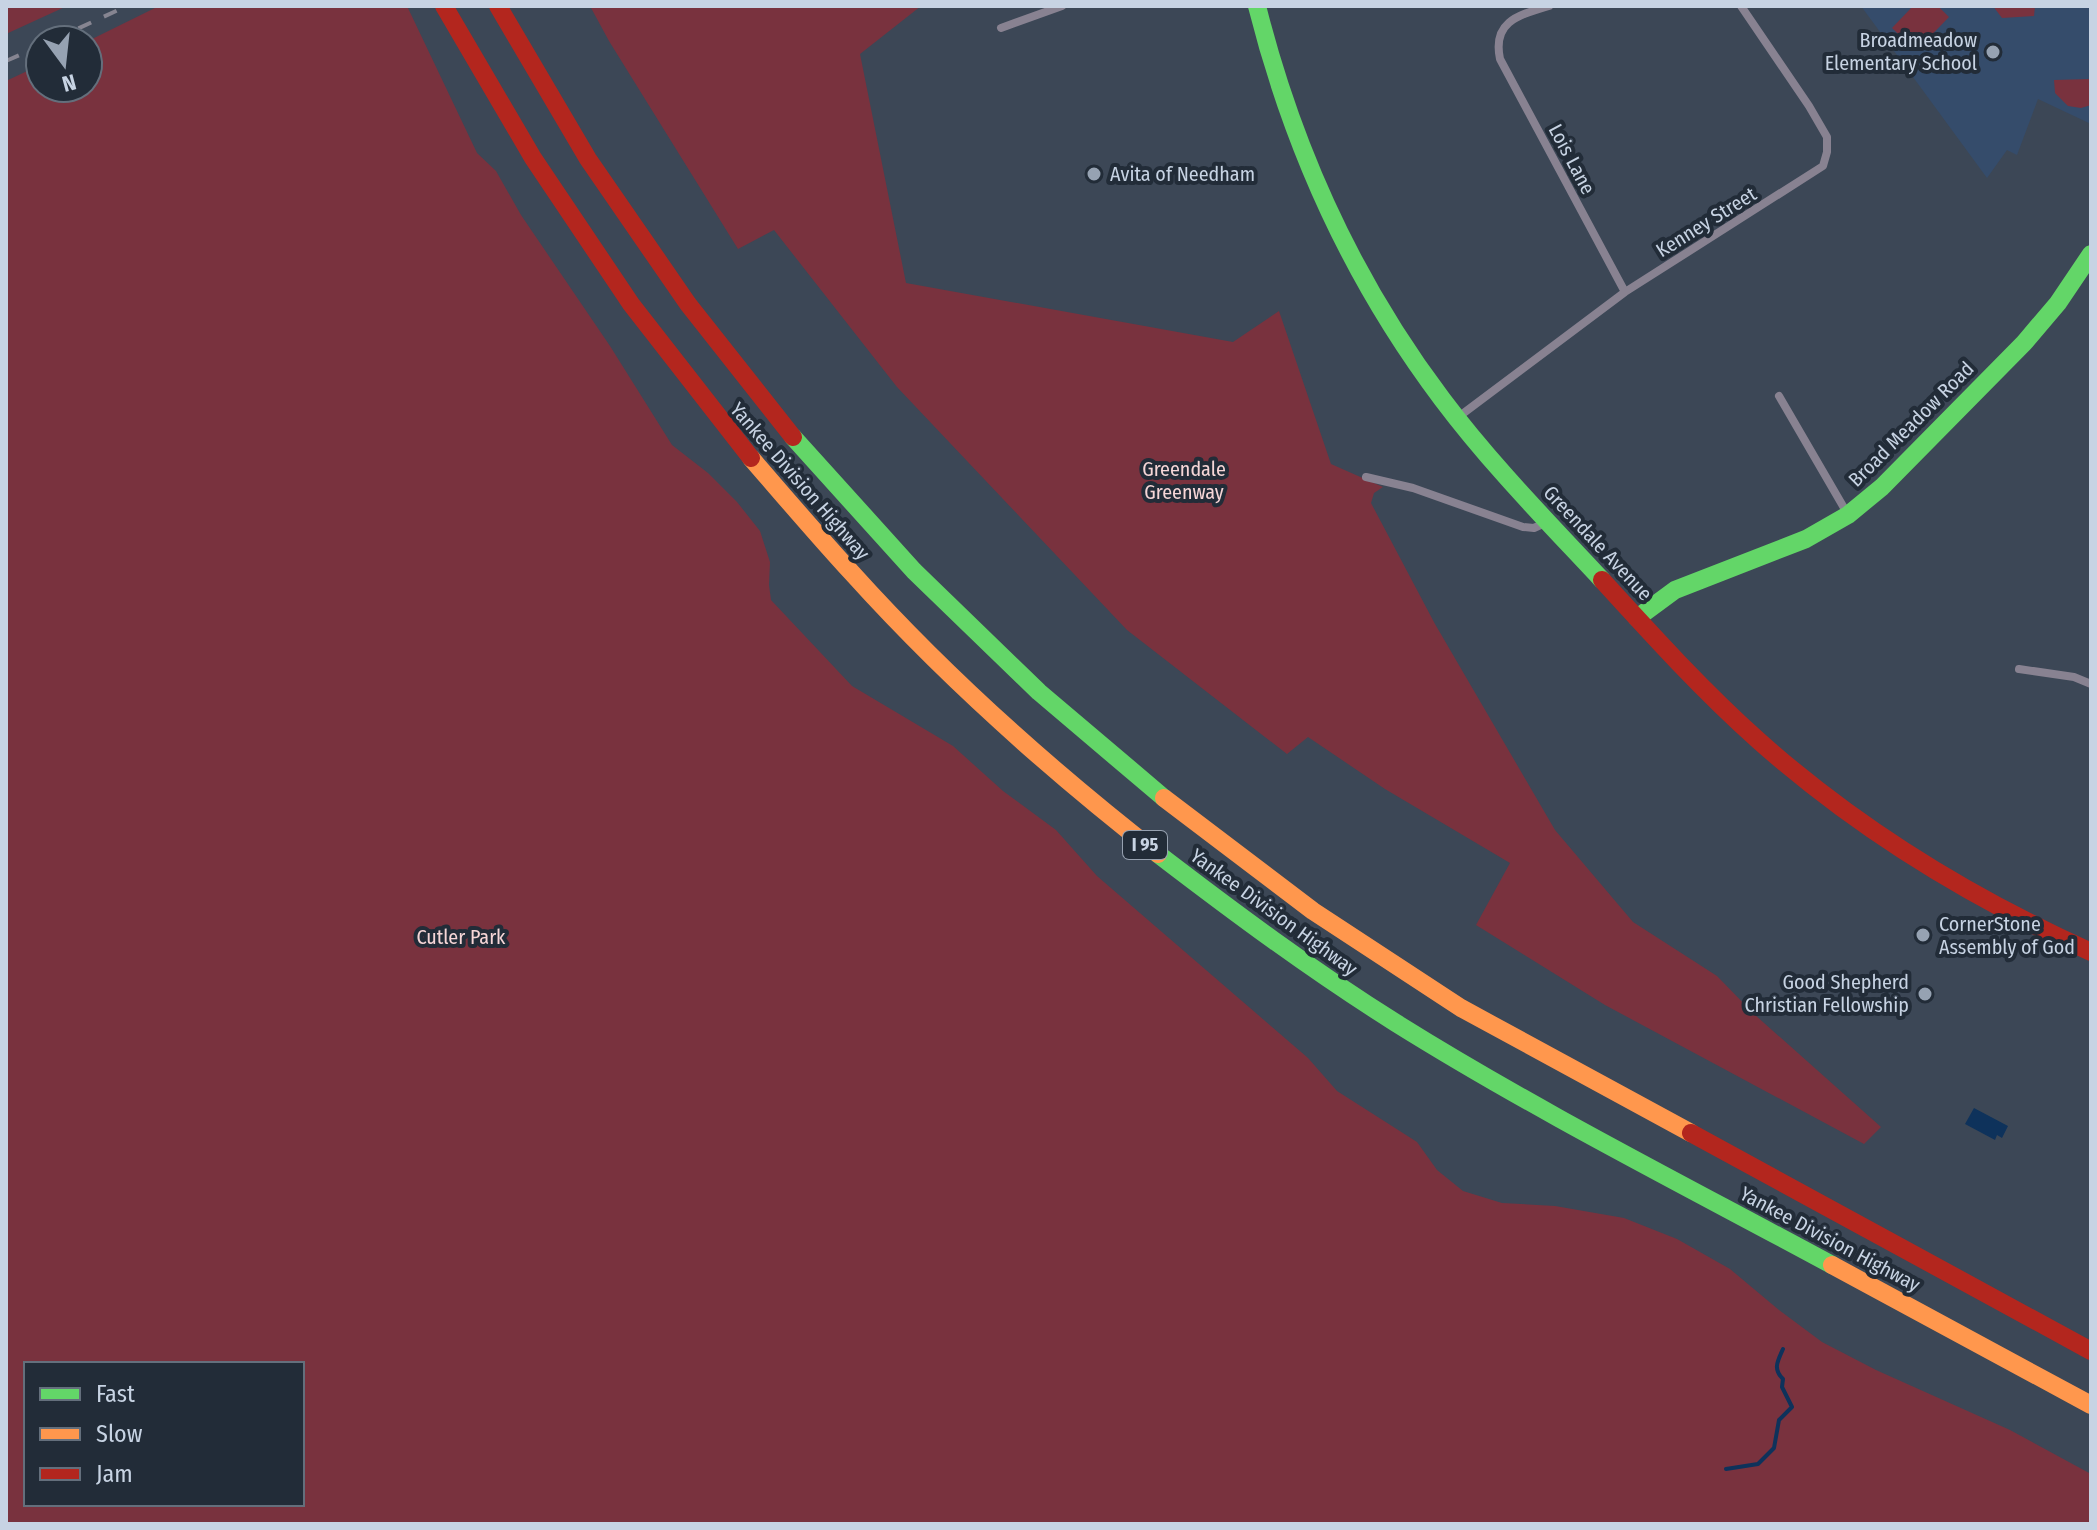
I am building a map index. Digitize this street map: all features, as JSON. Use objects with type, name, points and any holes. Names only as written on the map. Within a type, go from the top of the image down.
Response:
[{"type":"main road","name":"Yankee Division Highway","points":[[444,6],[498,102],[585,240],[714,415],[882,607],[968,692],[1089,800],[1260,932],[1438,1049],[1544,1110],[2091,1405]]},
{"type":"main road","name":"Yankee Division Highway","points":[[498,6],[560,113],[618,203],[679,291],[779,420],[920,579],[1016,673],[1105,752],[1282,891],[1461,1008],[2091,1351]]},
{"type":"main road","name":"Greendale Avenue","points":[[1257,6],[1284,102],[1341,234],[1407,348],[1457,418],[1547,522],[1752,734],[1836,802],[1984,899],[2091,952]]},
{"type":"main road","name":"Broad Meadow Road","points":[[1637,618],[1675,590],[1806,539],[1848,515],[1882,487],[2024,343],[2058,303],[2091,254]]},
{"type":"street","points":[[1001,28],[1062,6]]},
{"type":"street","name":"Lois Lane","points":[[1549,6],[1516,15],[1504,26],[1497,45],[1500,59],[1625,292]]},
{"type":"street","name":"Kenney Street","points":[[1457,418],[1625,292],[1823,166],[1827,137],[1741,6]]},
{"type":"street","points":[[1779,396],[1848,515]]},
{"type":"street","points":[[1366,477],[1413,488],[1523,527],[1534,528],[1547,522]]},
{"type":"street","points":[[2019,669],[2074,677],[2091,684]]},
{"type":"shaded area","name":"Broadmeadow Elementary School","points":[[1861,6],[2091,6],[2091,124],[2038,99],[2017,155],[2007,150],[1987,178]]},
{"type":"shaded area","points":[[1974,1108],[2008,1126],[2002,1138],[1997,1135],[1995,1140],[1965,1124]]},
{"type":"green space","points":[[6,6],[67,6],[24,24],[6,34]]},
{"type":"green space","name":"Cutler Park","points":[[159,6],[407,6],[477,153],[496,171],[521,215],[610,346],[672,445],[708,473],[760,531],[770,562],[771,600],[852,686],[953,746],[1003,791],[1056,830],[1097,876],[1308,1058],[1337,1091],[1417,1142],[1437,1170],[1463,1191],[1502,1203],[1555,1206],[1624,1218],[1677,1239],[1730,1269],[1822,1342],[1876,1370],[2010,1430],[2091,1474],[2091,1524],[6,1524],[6,81],[24,73],[24,104],[104,104],[104,33]]},
{"type":"green space","name":"Greendale Greenway","points":[[590,6],[921,6],[860,54],[906,283],[1233,342],[1279,311],[1331,464],[1383,487],[1374,493],[1371,503],[1435,624],[1555,830],[1633,922],[1717,976],[1754,1014],[1881,1127],[1864,1144],[1605,1005],[1476,925],[1510,863],[1385,789],[1308,737],[1287,754],[1127,630],[897,387],[774,230],[738,249]]},
{"type":"green space","points":[[1913,6],[1938,6],[1949,17],[1916,51],[1892,28]]},
{"type":"green space","points":[[1993,6],[2035,6],[2034,16],[2002,18]]},
{"type":"green space","points":[[2091,79],[2091,105],[2081,108],[2068,106],[2055,93],[2054,80]]},
{"type":"waterway","points":[[1726,1469],[1758,1464],[1774,1448],[1779,1420],[1792,1407],[1777,1369],[1783,1349]]},
{"type":"railway","points":[[88,24],[127,6]]},
{"type":"railway","points":[[6,61],[24,53]]},
{"type":"traffic: fast","points":[[1257,6],[1308,162],[1354,261],[1381,308],[1460,423],[1602,580]]},
{"type":"traffic: fast","points":[[1637,618],[1675,590],[1806,539],[1848,515],[1882,487],[2024,343],[2058,303],[2091,254]]},
{"type":"traffic: fast","points":[[793,437],[914,571],[1039,692],[1164,798]]},
{"type":"traffic: fast","points":[[1158,854],[1275,941],[1396,1023],[1557,1117],[1832,1265]]},
{"type":"traffic: slow","points":[[751,458],[923,648],[1038,755],[1158,854]]},
{"type":"traffic: slow","points":[[1164,798],[1313,911],[1461,1008],[1691,1133]]},
{"type":"traffic: slow","points":[[1832,1265],[2091,1405]]},
{"type":"traffic: jam","points":[[444,6],[533,158],[631,304],[751,458]]},
{"type":"traffic: jam","points":[[498,6],[588,159],[688,304],[793,437]]},
{"type":"traffic: jam","points":[[1602,580],[1738,722],[1836,804],[1959,885],[2091,952]]},
{"type":"traffic: jam","points":[[1691,1133],[2091,1351]]},
{"type":"place","name":"Broadmeadow Elementary School","points":[[1993,52]]},
{"type":"place","name":"Avita of Needham","points":[[1094,174]]},
{"type":"place","name":"CornerStone Assembly of God","points":[[1923,935]]},
{"type":"place","name":"Good Shepherd Christian Fellowship","points":[[1925,994]]}]
